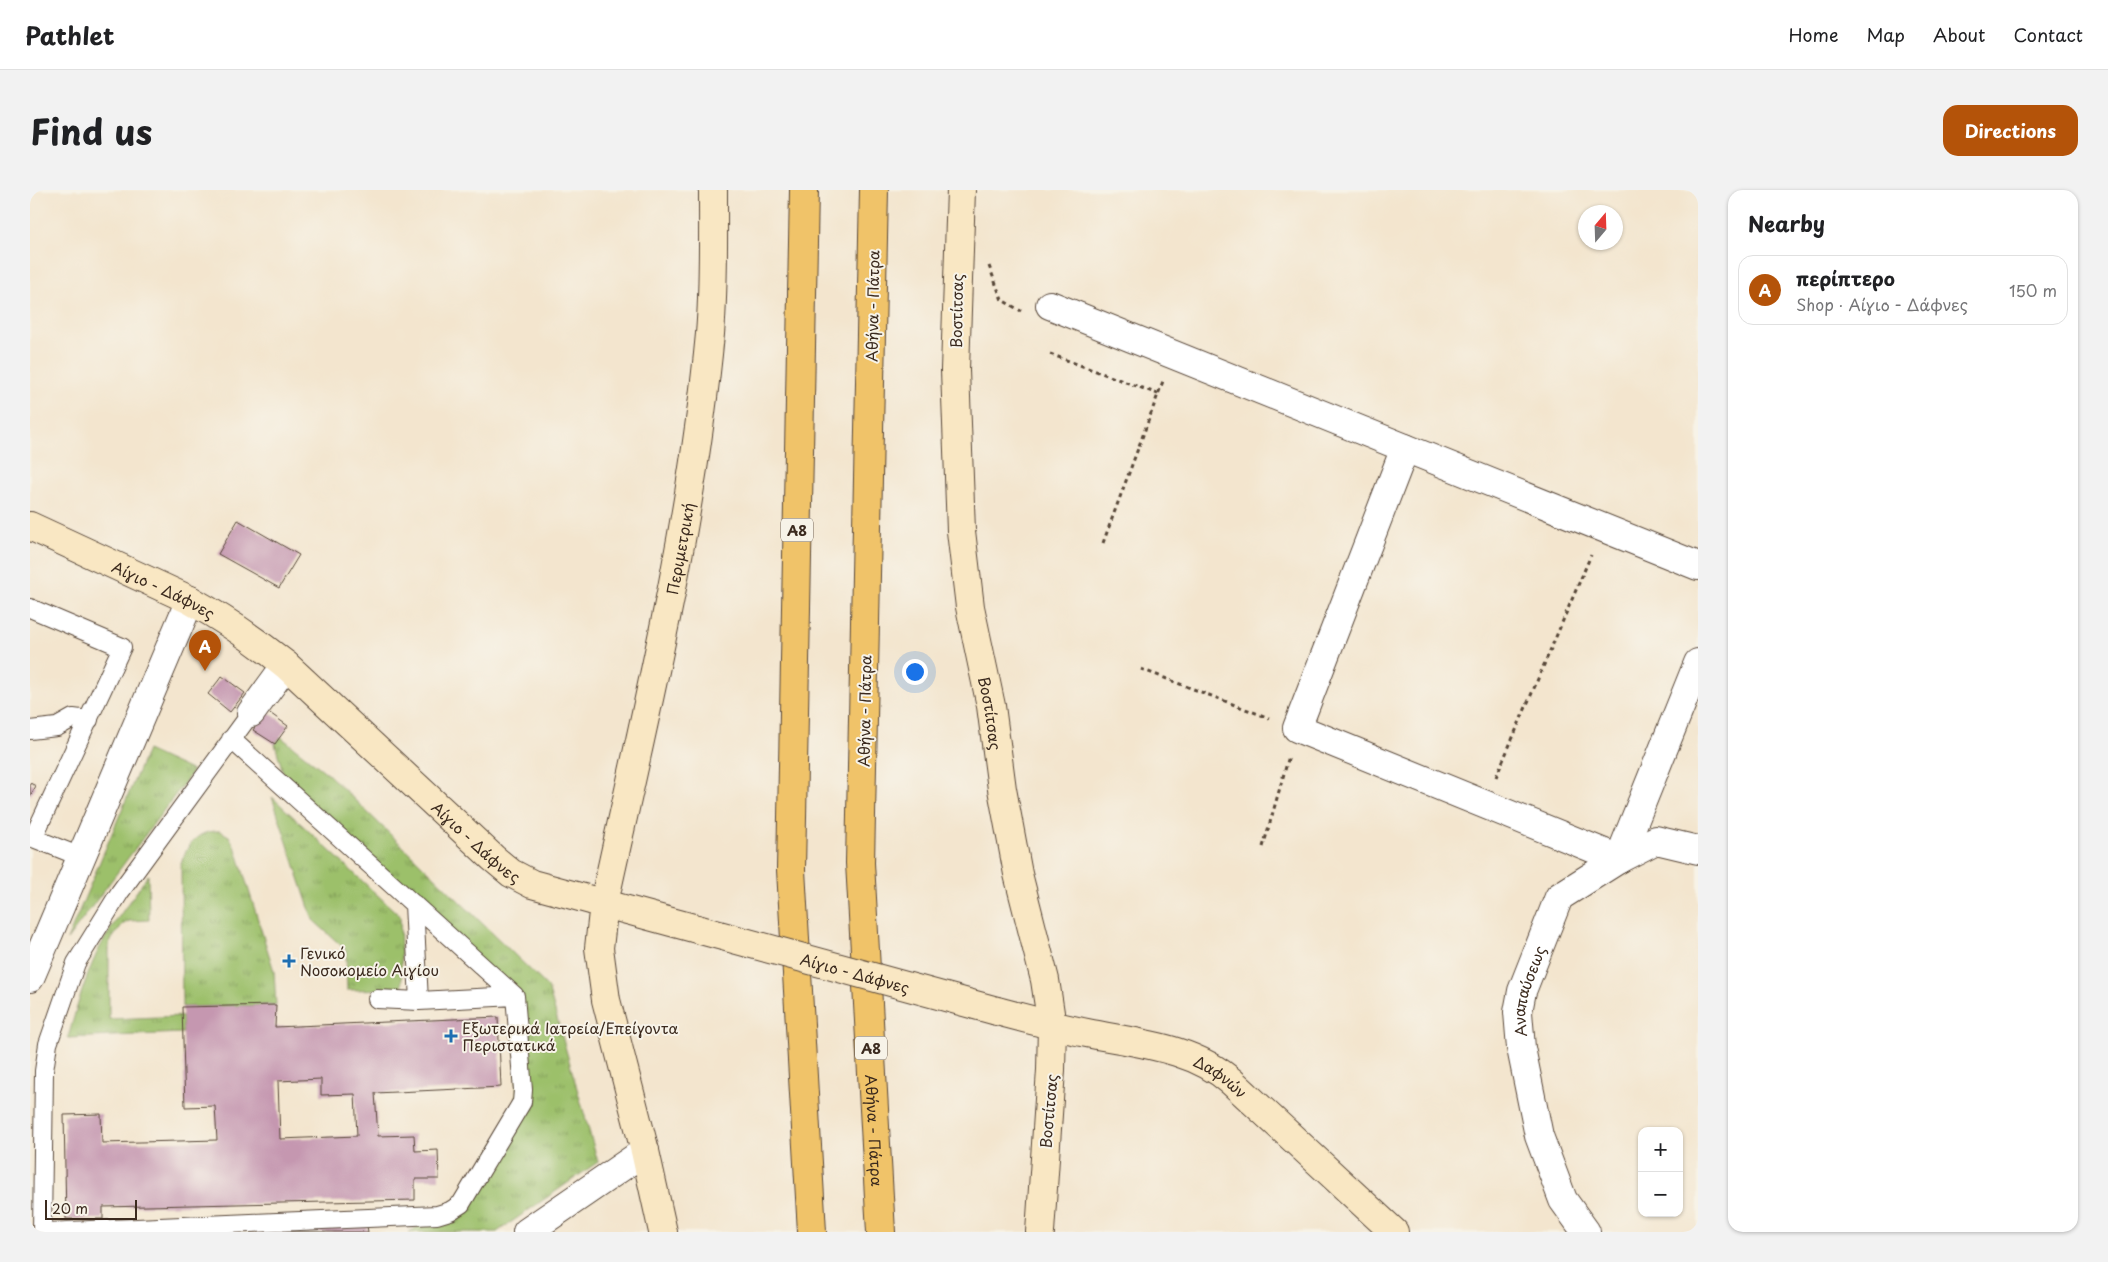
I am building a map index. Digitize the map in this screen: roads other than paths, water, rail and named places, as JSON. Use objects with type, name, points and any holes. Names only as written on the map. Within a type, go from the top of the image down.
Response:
[{"type":"highway","name":"Α8","points":[[804,190],[791,870],[812,1232]]},
{"type":"highway","name":"Αθήνα - Πάτρα","points":[[874,190],[860,863],[881,1232]]},
{"type":"street","name":"Περιμετρική","points":[[663,1232],[645,1151],[606,1000],[599,948],[604,903],[672,590],[694,466],[710,332],[713,190]]},
{"type":"street","name":"Βοστίτσας","points":[[961,190],[955,370],[961,531],[970,607],[991,706],[1002,789],[1018,874],[1045,980],[1052,1026],[1051,1070],[1040,1232]]},
{"type":"street","points":[[1037,310],[1174,355],[1698,566]]},
{"type":"street","points":[[1405,448],[1297,728],[1620,859],[1698,663]]},
{"type":"street","name":"Αίγιο - Δάφνες","points":[[30,526],[190,600],[239,629],[286,665],[493,858],[511,873],[532,884],[997,1011]]},
{"type":"street","points":[[30,978],[190,600]]},
{"type":"street","points":[[250,713],[286,665]]},
{"type":"street","name":"Αναπαύσεως","points":[[1586,1232],[1563,1200],[1539,1136],[1521,1048],[1518,1012],[1522,991],[1559,897],[1620,859],[1656,840],[1698,850]]},
{"type":"street","name":"Δαφνών","points":[[997,1011],[1052,1026],[1178,1052],[1212,1067],[1232,1082],[1394,1232]]},
{"type":"street","points":[[527,1232],[645,1151]]},
{"type":"lane","points":[[30,608],[122,647],[33,838],[81,857]]},
{"type":"lane","points":[[231,739],[515,996],[523,1090],[522,1102],[461,1204],[450,1211],[437,1215],[44,1232],[44,1071],[48,1044],[66,988],[76,963],[100,921],[231,739],[250,713]]},
{"type":"lane","points":[[30,730],[49,729],[73,718],[89,720]]},
{"type":"lane","points":[[414,904],[419,1001]]},
{"type":"lane","points":[[377,999],[419,1001],[515,996]]},
{"type":"place","name":"περίπτερο","points":[[205,671]]},
{"type":"place","name":"Γενικό Νοσοκομείο Αιγίου","points":[[289,961]]},
{"type":"place","name":"Εξωτερικά Ιατρεία/Επείγοντα Περιστατικά","points":[[451,1036]]}]
